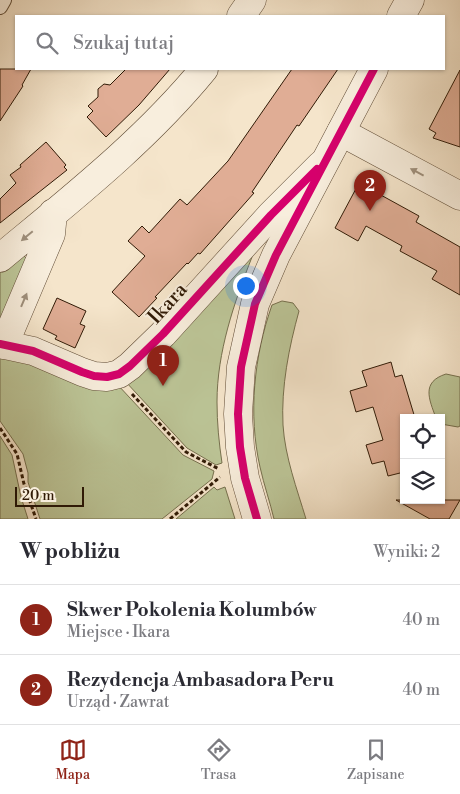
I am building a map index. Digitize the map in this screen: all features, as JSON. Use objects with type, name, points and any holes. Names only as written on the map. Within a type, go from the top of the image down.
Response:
[{"type":"street","points":[[243,15],[252,0]]},
{"type":"street","points":[[402,15],[410,0]]},
{"type":"street","points":[[0,258],[54,214],[122,153],[166,112],[203,70]]},
{"type":"street","points":[[257,519],[245,478],[239,430],[238,396],[243,355],[255,304],[266,277],[324,162],[373,70]]},
{"type":"street","points":[[341,132],[460,196]]},
{"type":"street","name":"Ikara","points":[[54,214],[51,234],[2,344],[33,351],[94,376],[107,377],[119,374],[130,366],[163,334],[271,215],[324,162]]},
{"type":"lane","points":[[0,7],[4,0]]},
{"type":"path","points":[[128,390],[186,452],[215,468]]},
{"type":"path","points":[[0,428],[17,454],[24,484],[36,519]]},
{"type":"path","points":[[170,519],[227,472]]},
{"type":"green space","points":[[251,252],[252,257],[233,310],[223,346],[218,383],[217,410],[222,463],[216,465],[187,448],[125,381]]},
{"type":"green space","points":[[23,255],[27,259],[0,326],[0,270]]},
{"type":"green space","points":[[282,301],[293,303],[299,311],[286,367],[283,425],[289,461],[306,519],[274,519],[256,447],[254,406],[257,365],[272,305]]},
{"type":"green space","points":[[0,355],[117,384],[183,455],[214,471],[212,479],[162,519],[40,519],[28,482],[28,473],[23,454],[0,421]]},
{"type":"green space","points":[[446,374],[460,377],[460,426],[458,427],[445,425],[445,414],[435,414],[429,392],[430,386],[438,377]]},
{"type":"green space","points":[[0,436],[12,455],[28,519],[0,519]]},
{"type":"green space","points":[[214,487],[217,490],[225,487],[235,519],[176,519]]},
{"type":"building","points":[[0,69],[30,70],[23,86],[0,121]]},
{"type":"building","points":[[125,70],[169,70],[139,105],[106,137],[87,117],[93,111],[88,106],[98,97],[98,89],[104,84],[110,85]]},
{"type":"building","points":[[291,70],[337,70],[299,126],[297,125],[252,192],[254,193],[200,254],[198,253],[187,263],[139,317],[112,292],[145,256],[128,241],[142,226],[149,233],[180,199],[187,205],[228,161]]},
{"type":"building","points":[[460,70],[460,147],[433,138],[436,133],[429,129]]},
{"type":"building","points":[[46,142],[66,165],[64,167],[67,170],[0,223],[0,199],[16,183],[10,175],[21,167],[20,165]]},
{"type":"building","points":[[359,183],[419,216],[416,222],[460,247],[460,295],[432,279],[437,271],[400,251],[402,246],[366,226],[358,241],[335,228]]},
{"type":"building","points":[[57,298],[86,311],[80,324],[85,326],[75,348],[55,339],[57,336],[43,329]]},
{"type":"building","points":[[391,362],[395,377],[402,375],[414,414],[400,414],[400,473],[388,476],[384,461],[372,464],[366,445],[383,440],[373,407],[356,412],[350,391],[367,386],[362,371]]},
{"type":"building","points":[[445,500],[460,500],[449,519],[430,519],[403,504],[445,504]]},
{"type":"cycle path","points":[[257,519],[245,478],[240,447],[238,414],[241,367],[255,304],[276,255],[373,70]]},
{"type":"cycle path","points":[[0,344],[33,351],[94,376],[107,377],[119,374],[163,334],[271,215],[317,169]]},
{"type":"place","name":"Rezydencja Ambasadora Peru","points":[[370,211]]},
{"type":"place","name":"Skwer Pokolenia Kolumbów","points":[[163,386]]}]
